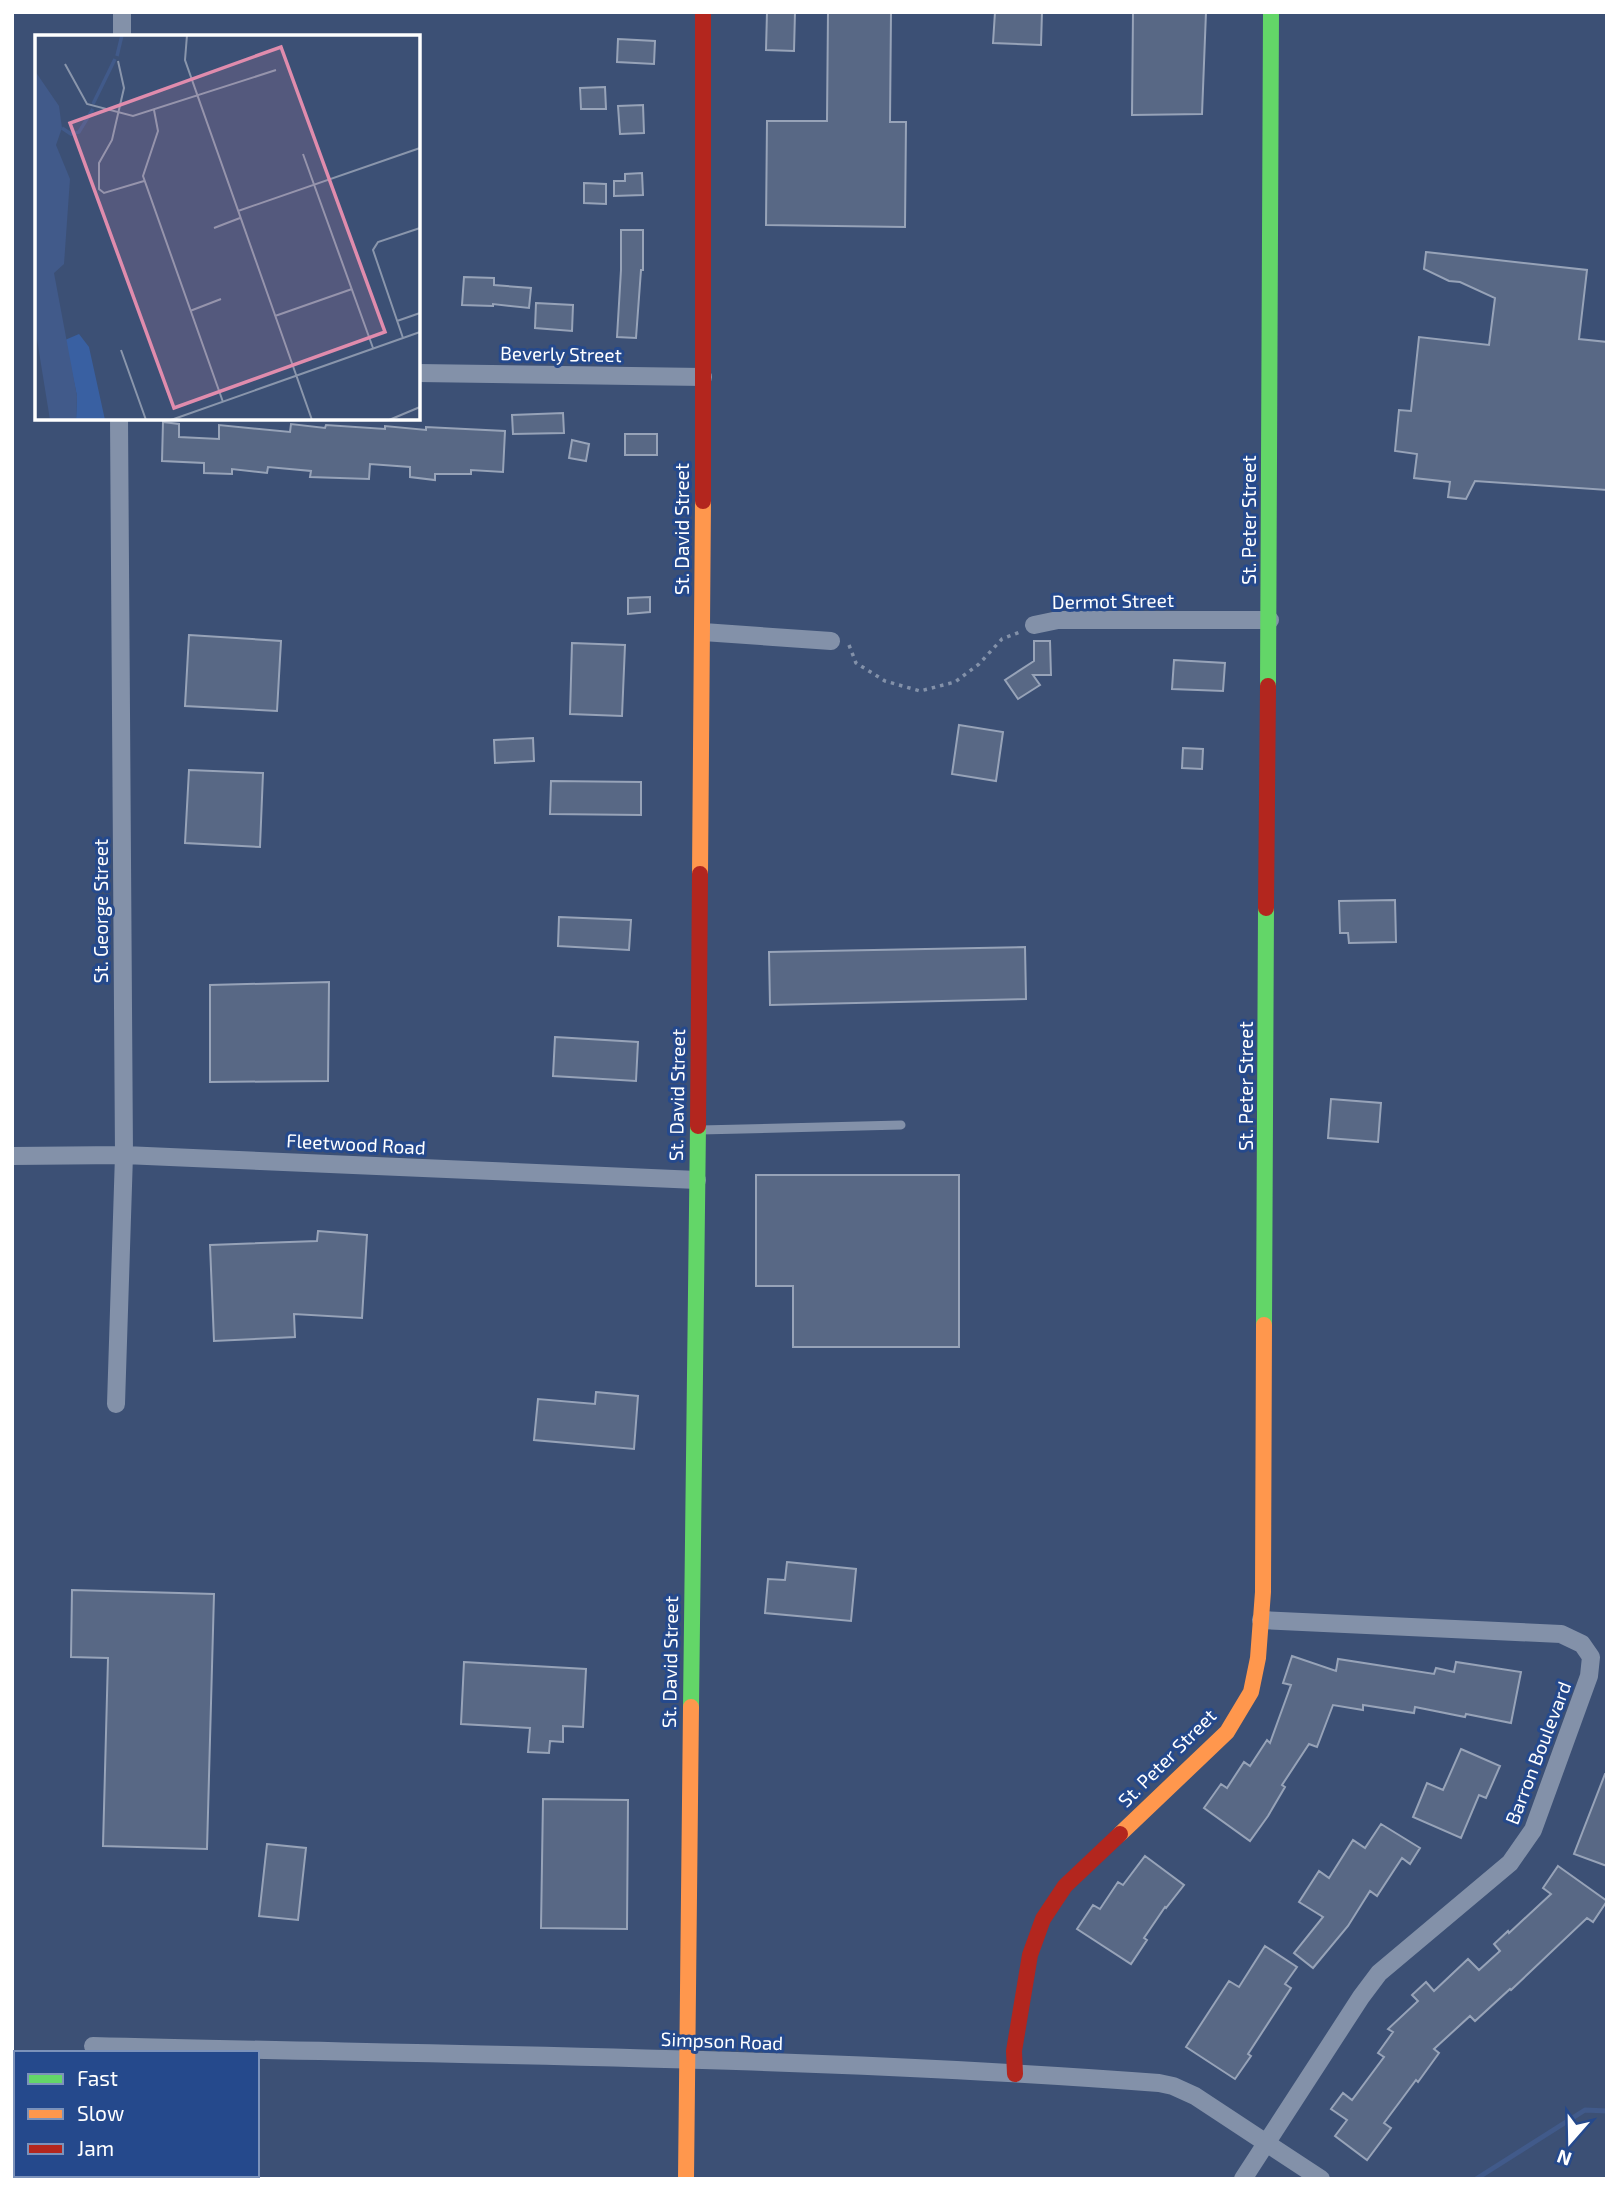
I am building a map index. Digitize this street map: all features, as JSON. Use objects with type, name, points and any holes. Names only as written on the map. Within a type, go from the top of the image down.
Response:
[{"type":"street","points":[[122,12],[122,35]]},
{"type":"street","name":"St. David Street","points":[[686,2179],[703,632],[703,12]]},
{"type":"street","name":"St. Peter Street","points":[[1015,2074],[1014,2051],[1030,1955],[1043,1919],[1065,1886],[1227,1732],[1251,1692],[1258,1658],[1261,1620],[1270,620],[1271,12]]},
{"type":"street","name":"Beverly Street","points":[[420,373],[703,377]]},
{"type":"street","name":"St. George Street","points":[[116,1404],[124,1155],[119,420]]},
{"type":"street","name":"Dermot Street","points":[[1034,625],[1058,620],[1270,620]]},
{"type":"street","points":[[703,632],[831,641]]},
{"type":"street","name":"Fleetwood Road","points":[[12,1156],[124,1155],[697,1180]]},
{"type":"street","name":"Barron Boulevard","points":[[1242,2179],[1379,1973],[1510,1863],[1522,1848],[1533,1830],[1589,1676],[1591,1657],[1581,1644],[1561,1634],[1261,1620]]},
{"type":"street","name":"Simpson Road","points":[[93,2046],[687,2060],[1015,2074],[1173,2086],[1195,2096],[1321,2179]]},
{"type":"lane","points":[[698,1130],[901,1125]]},
{"type":"path","name":"Dermot Street","points":[[831,641],[849,645],[856,663],[885,681],[920,691],[955,681],[979,664],[1002,639],[1034,625]]},
{"type":"building","points":[[767,12],[795,12],[794,51],[766,50]]},
{"type":"building","points":[[828,12],[891,12],[890,122],[906,122],[905,227],[766,225],[767,121],[827,121]]},
{"type":"building","points":[[995,12],[1042,12],[1041,45],[993,43]]},
{"type":"building","points":[[1133,12],[1206,12],[1202,114],[1132,115]]},
{"type":"building","points":[[618,39],[655,41],[654,64],[617,62]]},
{"type":"building","points":[[605,87],[606,109],[581,109],[580,88]]},
{"type":"building","points":[[643,105],[644,133],[620,134],[618,106]]},
{"type":"building","points":[[642,173],[643,195],[614,196],[614,181],[625,181],[625,174]]},
{"type":"building","points":[[584,183],[606,184],[606,204],[584,203]]},
{"type":"building","points":[[621,230],[643,230],[643,270],[636,338],[617,337]]},
{"type":"building","points":[[1426,252],[1587,270],[1579,339],[1607,342],[1607,490],[1475,481],[1466,499],[1448,497],[1450,482],[1414,478],[1417,454],[1395,451],[1399,410],[1411,411],[1419,337],[1489,345],[1495,298],[1424,269]]},
{"type":"building","points":[[464,277],[494,278],[494,285],[531,288],[529,308],[493,304],[462,305]]},
{"type":"building","points":[[536,303],[573,305],[572,331],[535,328]]},
{"type":"building","points":[[563,413],[564,433],[513,434],[512,415]]},
{"type":"building","points":[[163,422],[179,424],[179,437],[219,439],[219,425],[290,432],[291,424],[325,428],[326,425],[505,431],[503,472],[471,470],[471,474],[435,474],[435,480],[410,477],[410,467],[370,464],[369,479],[310,477],[311,471],[268,467],[267,473],[232,469],[232,474],[204,473],[204,463],[162,461]]},
{"type":"building","points":[[625,434],[657,434],[657,455],[625,455]]},
{"type":"building","points":[[572,440],[589,444],[586,461],[569,458]]},
{"type":"building","points":[[650,597],[650,612],[628,614],[628,598]]},
{"type":"building","points":[[189,635],[281,641],[277,711],[185,706]]},
{"type":"building","points":[[1034,641],[1050,641],[1051,675],[1033,675],[1040,685],[1018,699],[1005,680],[1034,661]]},
{"type":"building","points":[[572,643],[625,645],[622,716],[570,714]]},
{"type":"building","points":[[1174,660],[1225,663],[1223,691],[1172,689]]},
{"type":"building","points":[[959,725],[1003,732],[996,781],[952,774]]},
{"type":"building","points":[[533,738],[534,761],[495,763],[494,740]]},
{"type":"building","points":[[1183,748],[1203,749],[1202,769],[1182,768]]},
{"type":"building","points":[[189,770],[263,773],[260,847],[185,843]]},
{"type":"building","points":[[551,781],[641,782],[641,815],[550,814]]},
{"type":"building","points":[[1395,900],[1396,942],[1349,943],[1348,933],[1340,933],[1339,901]]},
{"type":"building","points":[[559,917],[631,920],[629,950],[558,946]]},
{"type":"building","points":[[1025,947],[1026,999],[770,1005],[769,952]]},
{"type":"building","points":[[329,982],[328,1081],[210,1082],[210,985]]},
{"type":"building","points":[[555,1037],[638,1042],[636,1081],[553,1076]]},
{"type":"building","points":[[1331,1099],[1381,1103],[1378,1142],[1328,1138]]},
{"type":"building","points":[[756,1175],[959,1175],[959,1347],[793,1347],[793,1286],[756,1286]]},
{"type":"building","points":[[318,1231],[367,1235],[362,1318],[294,1314],[295,1337],[214,1341],[210,1245],[317,1241]]},
{"type":"building","points":[[596,1392],[638,1396],[634,1449],[534,1440],[538,1399],[595,1404]]},
{"type":"building","points":[[787,1562],[856,1569],[851,1621],[765,1613],[768,1579],[785,1580]]},
{"type":"building","points":[[72,1590],[214,1594],[207,1849],[103,1846],[108,1658],[71,1657]]},
{"type":"building","points":[[1292,1656],[1336,1671],[1338,1659],[1434,1674],[1436,1668],[1454,1672],[1456,1662],[1521,1672],[1511,1723],[1415,1707],[1414,1713],[1363,1705],[1363,1710],[1333,1705],[1317,1747],[1309,1744],[1282,1785],[1285,1787],[1268,1816],[1250,1841],[1204,1808],[1221,1784],[1227,1788],[1244,1762],[1250,1766],[1267,1740],[1270,1743],[1291,1685],[1283,1683]]},
{"type":"building","points":[[464,1662],[586,1669],[583,1727],[563,1726],[563,1742],[550,1741],[549,1753],[528,1752],[530,1728],[461,1724]]},
{"type":"building","points":[[1461,1749],[1500,1766],[1486,1798],[1479,1795],[1461,1838],[1413,1817],[1427,1783],[1443,1790]]},
{"type":"building","points":[[1607,1774],[1607,1866],[1574,1854]]},
{"type":"building","points":[[543,1799],[628,1800],[627,1929],[541,1928]]},
{"type":"building","points":[[1381,1824],[1420,1848],[1410,1864],[1402,1858],[1377,1896],[1370,1891],[1348,1926],[1313,1968],[1294,1953],[1323,1917],[1299,1902],[1319,1871],[1329,1878],[1353,1840],[1365,1848]]},
{"type":"building","points":[[267,1844],[306,1848],[298,1920],[259,1916]]},
{"type":"building","points":[[1145,1856],[1184,1885],[1144,1938],[1147,1940],[1131,1964],[1077,1929],[1093,1905],[1100,1909],[1118,1882],[1123,1885]]},
{"type":"building","points":[[1558,1866],[1607,1901],[1593,1922],[1587,1918],[1475,2021],[1470,2016],[1434,2049],[1439,2053],[1384,2123],[1391,2128],[1367,2160],[1335,2136],[1347,2120],[1331,2109],[1343,2093],[1352,2100],[1384,2057],[1378,2053],[1393,2032],[1388,2029],[1418,2001],[1412,1995],[1426,1982],[1434,1991],[1468,1959],[1479,1970],[1500,1951],[1494,1944],[1551,1894],[1543,1888]]},
{"type":"building","points":[[1265,1946],[1297,1967],[1285,1984],[1291,1988],[1235,2079],[1186,2047],[1229,1981],[1239,1987]]},
{"type":"waterway","points":[[1476,2179],[1585,2110],[1607,2111]]},
{"type":"traffic: fast","points":[[1268,686],[1271,12]]},
{"type":"traffic: fast","points":[[1264,1325],[1266,908]]},
{"type":"traffic: fast","points":[[691,1707],[698,1126]]},
{"type":"traffic: slow","points":[[700,874],[703,501]]},
{"type":"traffic: slow","points":[[1120,1834],[1227,1732],[1251,1692],[1258,1658],[1263,1592],[1264,1325]]},
{"type":"traffic: slow","points":[[686,2179],[691,1707]]},
{"type":"traffic: jam","points":[[703,12],[703,501]]},
{"type":"traffic: jam","points":[[1266,908],[1268,686]]},
{"type":"traffic: jam","points":[[698,1126],[700,874]]},
{"type":"traffic: jam","points":[[1015,2074],[1014,2051],[1030,1955],[1043,1919],[1065,1886],[1120,1834]]}]
